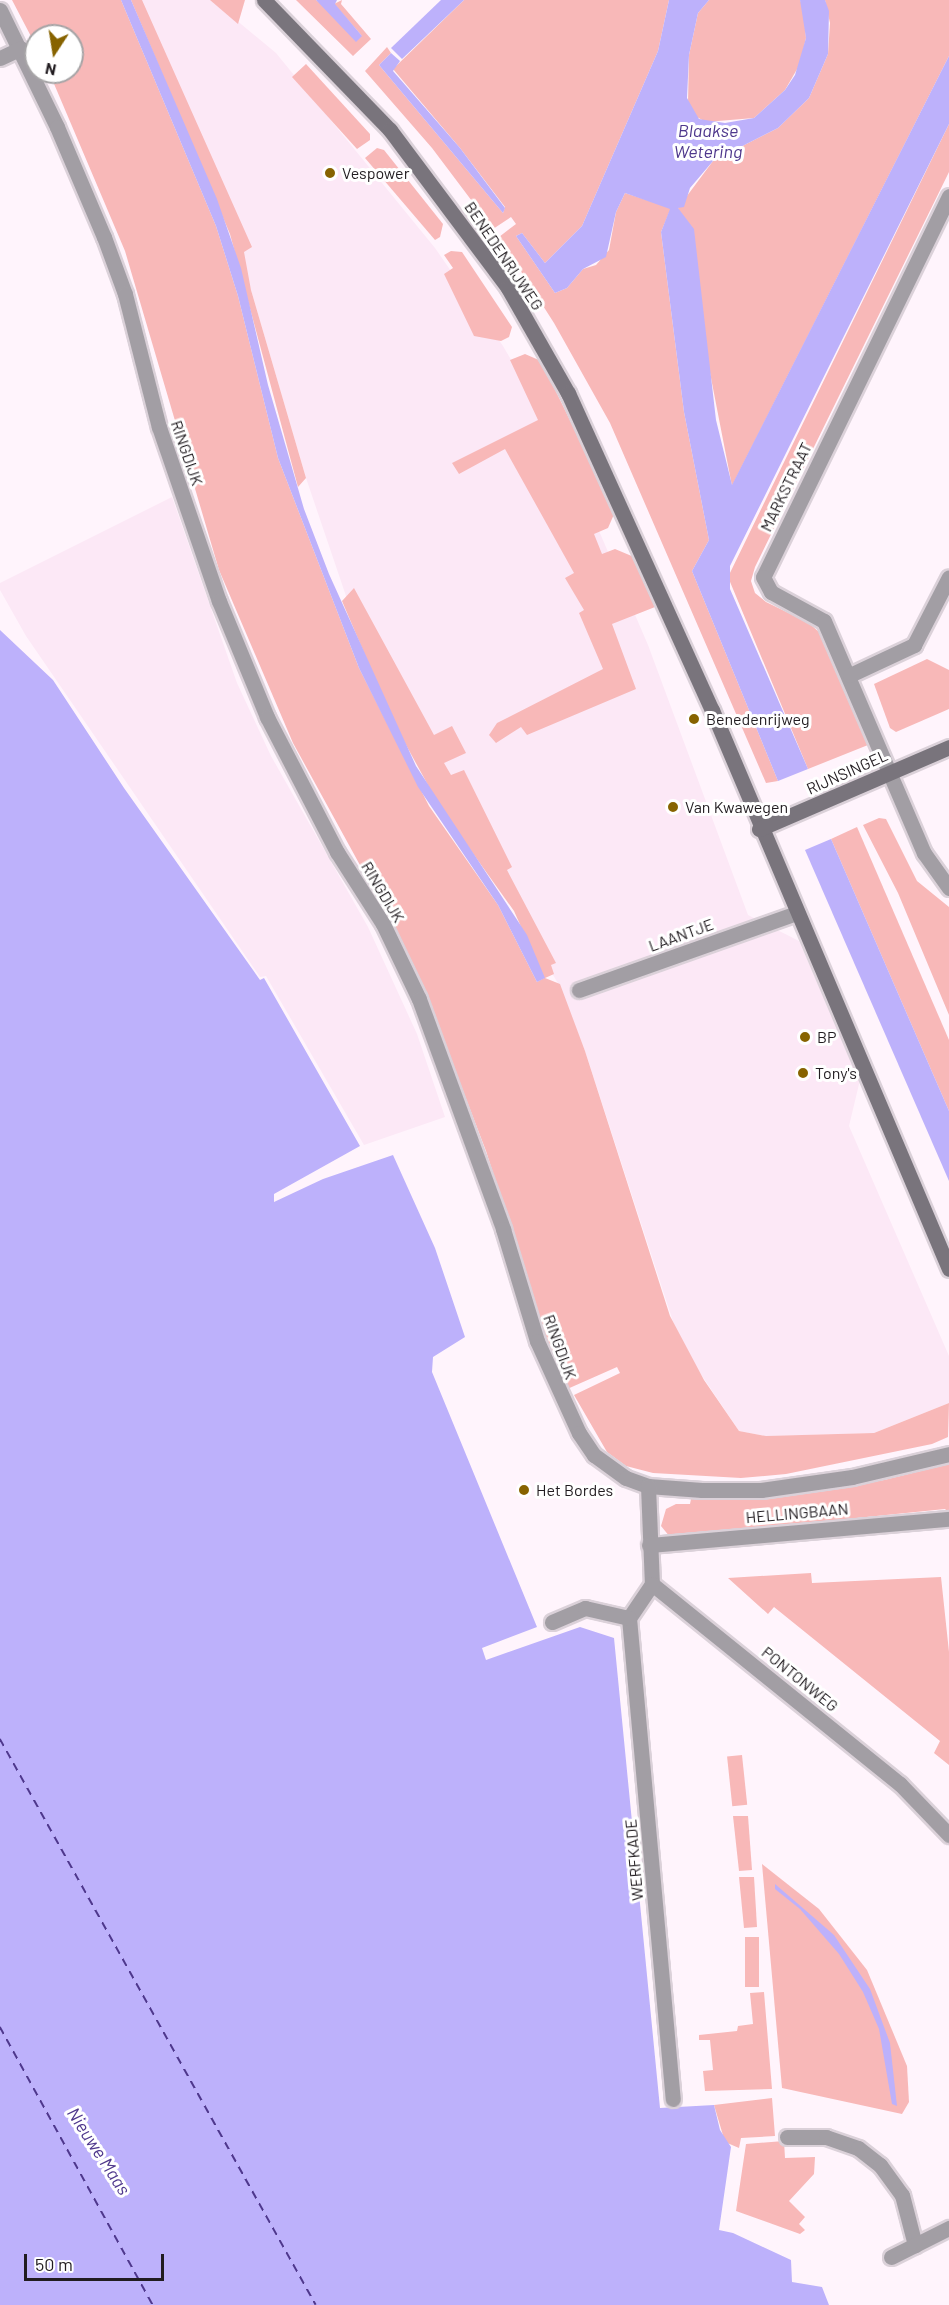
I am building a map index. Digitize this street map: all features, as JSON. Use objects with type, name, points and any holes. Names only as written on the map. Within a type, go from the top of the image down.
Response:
[{"type":"street","name":"BENEDENRIJWEG","points":[[264,0],[390,130],[508,288],[568,393],[621,503],[949,1269]]},
{"type":"street","name":"RINGDIJK","points":[[0,10],[21,48],[125,294],[159,427],[219,601],[267,717],[337,852],[383,924],[419,999],[464,1117],[537,1341],[560,1397],[594,1455],[626,1478],[648,1486],[760,1490],[852,1477],[949,1454]]},
{"type":"street","points":[[0,58],[21,48]]},
{"type":"street","name":"MARKSTRAAT","points":[[948,883],[924,853],[850,675],[824,621],[771,592],[763,577],[949,196]]},
{"type":"street","points":[[850,675],[914,645],[949,577]]},
{"type":"street","name":"RIJNSINGEL","points":[[759,828],[949,747]]},
{"type":"street","name":"LAANTJE","points":[[579,990],[796,913]]},
{"type":"street","points":[[552,1622],[585,1608],[629,1618],[652,1584],[648,1486]]},
{"type":"street","name":"HELLINGBAAN","points":[[649,1545],[949,1519]]},
{"type":"street","name":"PONTONWEG","points":[[652,1584],[900,1784],[949,1835]]},
{"type":"street","name":"WERFKADE","points":[[629,1618],[674,2099]]},
{"type":"street","points":[[787,2137],[826,2137],[858,2148],[880,2165],[902,2195],[915,2245]]},
{"type":"street","points":[[891,2257],[949,2228]]},
{"type":"shaded area","points":[[12,0],[121,0],[216,226],[238,296],[278,458],[359,668],[429,806],[498,905],[537,982],[544,978],[514,911],[440,807],[394,723],[342,601],[354,588],[434,735],[452,726],[466,753],[444,763],[451,775],[464,770],[512,867],[507,870],[556,963],[551,965],[554,974],[545,978],[560,984],[585,1051],[670,1316],[704,1380],[739,1431],[766,1436],[874,1433],[949,1403],[948,1437],[932,1444],[786,1474],[741,1478],[653,1473],[626,1466],[607,1452],[574,1395],[620,1373],[617,1367],[565,1390],[548,1347],[486,1151],[429,1002],[389,918],[293,743],[219,570],[125,251],[54,84],[84,84],[84,24],[25,24]]},
{"type":"shaded area","points":[[131,0],[142,0],[252,247],[244,252],[251,290],[306,478],[298,487],[230,234]]},
{"type":"shaded area","points":[[141,0],[212,0],[276,53],[435,248],[503,346],[566,454],[648,645],[748,915],[799,941],[860,1080],[849,1126],[949,1356],[949,1403],[874,1433],[766,1436],[739,1431],[680,1343],[585,1051],[559,985],[433,775],[346,596],[306,478],[251,290]]},
{"type":"shaded area","points":[[210,0],[245,0],[238,24]]},
{"type":"shaded area","points":[[296,0],[316,0],[362,36],[334,4],[342,0],[341,4],[371,39],[353,56]]},
{"type":"shaded area","points":[[464,0],[669,0],[658,51],[582,226],[545,263],[522,233],[516,236],[555,293],[567,288],[583,269],[596,265],[609,250],[616,212],[625,193],[671,208],[661,232],[684,412],[709,540],[692,571],[778,781],[766,783],[610,423],[554,323],[499,237],[516,224],[511,217],[493,229],[432,148],[365,71],[387,47],[391,53],[379,65],[503,213],[505,207],[460,148],[393,69]]},
{"type":"shaded area","points":[[709,0],[800,0],[803,7],[806,38],[800,64],[785,90],[754,118],[706,122],[695,116],[688,103],[689,55],[698,13]]},
{"type":"shaded area","points":[[825,0],[949,0],[949,56],[732,486],[678,208],[713,161],[778,128],[809,98],[828,54],[830,23]]},
{"type":"shaded area","points":[[306,64],[370,134],[370,140],[357,149],[292,77]]},
{"type":"shaded area","points":[[949,124],[949,172],[755,567],[751,581],[755,593],[766,602],[809,623],[820,633],[873,743],[808,769],[728,577]]},
{"type":"shaded area","points":[[377,148],[384,150],[443,224],[440,237],[435,240],[365,158]]},
{"type":"shaded area","points":[[451,251],[462,252],[512,327],[509,337],[501,341],[474,336],[444,274],[453,268],[444,255]]},
{"type":"shaded area","points":[[525,354],[541,361],[615,512],[608,528],[594,534],[602,554],[615,549],[634,557],[655,607],[612,624],[636,689],[527,735],[521,727],[496,743],[489,735],[497,723],[603,669],[579,613],[584,610],[565,578],[574,573],[505,449],[459,474],[452,463],[538,420],[510,360]]},
{"type":"shaded area","points":[[172,497],[237,683],[271,756],[368,927],[417,1034],[445,1117],[364,1145],[266,976],[260,977],[26,636],[0,590],[0,583]]},
{"type":"shaded area","points":[[927,659],[949,670],[949,709],[896,732],[890,728],[874,684]]},
{"type":"shaded area","points":[[879,818],[886,819],[917,881],[949,907],[949,1015],[898,893],[863,825]]},
{"type":"shaded area","points":[[857,827],[949,1040],[949,1111],[831,839]]},
{"type":"shaded area","points":[[949,1464],[949,1513],[945,1509],[670,1537],[661,1526],[666,1509],[676,1504],[690,1504],[691,1499],[783,1497],[884,1480]]},
{"type":"shaded area","points":[[811,1573],[812,1583],[941,1577],[949,1652],[949,1765],[934,1753],[940,1741],[774,1607],[768,1614],[728,1578]]},
{"type":"shaded area","points":[[742,1755],[747,1805],[732,1806],[727,1757]]},
{"type":"shaded area","points":[[733,1816],[748,1816],[752,1870],[739,1871]]},
{"type":"shaded area","points":[[762,1864],[819,1909],[867,1970],[907,2066],[909,2102],[902,2114],[782,2088]]},
{"type":"shaded area","points":[[739,1877],[754,1877],[757,1927],[744,1928]]},
{"type":"shaded area","points":[[745,1937],[759,1937],[759,1987],[745,1987]]},
{"type":"shaded area","points":[[764,1992],[772,2089],[705,2091],[703,2071],[713,2070],[710,2040],[699,2040],[699,2035],[737,2031],[738,2026],[753,2024],[750,1993]]},
{"type":"shaded area","points":[[772,2098],[775,2136],[741,2138],[739,2148],[725,2142],[714,2105]]},
{"type":"shaded area","points":[[784,2141],[785,2158],[815,2157],[814,2174],[789,2201],[805,2217],[799,2224],[805,2230],[800,2234],[736,2211],[746,2144]]},
{"type":"water","points":[[121,0],[131,0],[217,199],[241,268],[268,385],[304,509],[329,574],[416,766],[527,935],[545,978],[537,982],[498,905],[418,787],[359,668],[278,458],[238,296],[216,226]]},
{"type":"water","points":[[316,0],[337,0],[335,4],[362,36],[356,42]]},
{"type":"water","points":[[441,0],[464,0],[402,59],[391,48]]},
{"type":"water","name":"Blaakse Wetering","points":[[669,0],[709,0],[698,13],[689,55],[687,98],[699,119],[725,123],[754,118],[785,90],[795,75],[806,38],[800,0],[825,0],[829,11],[828,54],[809,98],[778,128],[713,161],[690,188],[684,207],[678,208],[694,229],[716,420],[732,485],[949,56],[949,124],[730,566],[730,589],[808,769],[778,781],[692,571],[709,540],[684,412],[661,232],[670,209],[625,193],[616,212],[606,257],[583,269],[567,288],[555,293],[516,236],[522,233],[545,263],[582,226],[658,51]]},
{"type":"water","points":[[391,53],[400,61],[393,71],[460,148],[505,208],[503,213],[379,65]]},
{"type":"water","name":"Nieuwe Maas","points":[[0,630],[53,680],[124,788],[260,980],[264,978],[360,1146],[274,1194],[274,1202],[323,1179],[393,1155],[435,1248],[465,1337],[433,1357],[432,1372],[537,1627],[482,1648],[486,1660],[580,1627],[614,1638],[660,2108],[714,2105],[720,2130],[731,2147],[719,2230],[733,2233],[791,2260],[792,2282],[822,2287],[829,2305],[0,2305]]},
{"type":"water","points":[[831,839],[949,1111],[949,1181],[805,850]]},
{"type":"water","points":[[775,1884],[834,1935],[870,1989],[890,2043],[897,2106],[892,2104],[879,2029],[863,1992],[839,1954],[800,1909],[775,1889]]},
{"type":"ferry route","points":[[0,1739],[316,2305]]},
{"type":"ferry route","points":[[0,2027],[153,2305]]},
{"type":"place","name":"Vespower","points":[[330,173]]},
{"type":"place","name":"Benedenrijweg","points":[[694,719]]},
{"type":"place","name":"Van Kwawegen","points":[[673,807]]},
{"type":"place","name":"BP","points":[[805,1037]]},
{"type":"place","name":"Tony's","points":[[803,1073]]},
{"type":"place","name":"Het Bordes","points":[[524,1490]]}]
